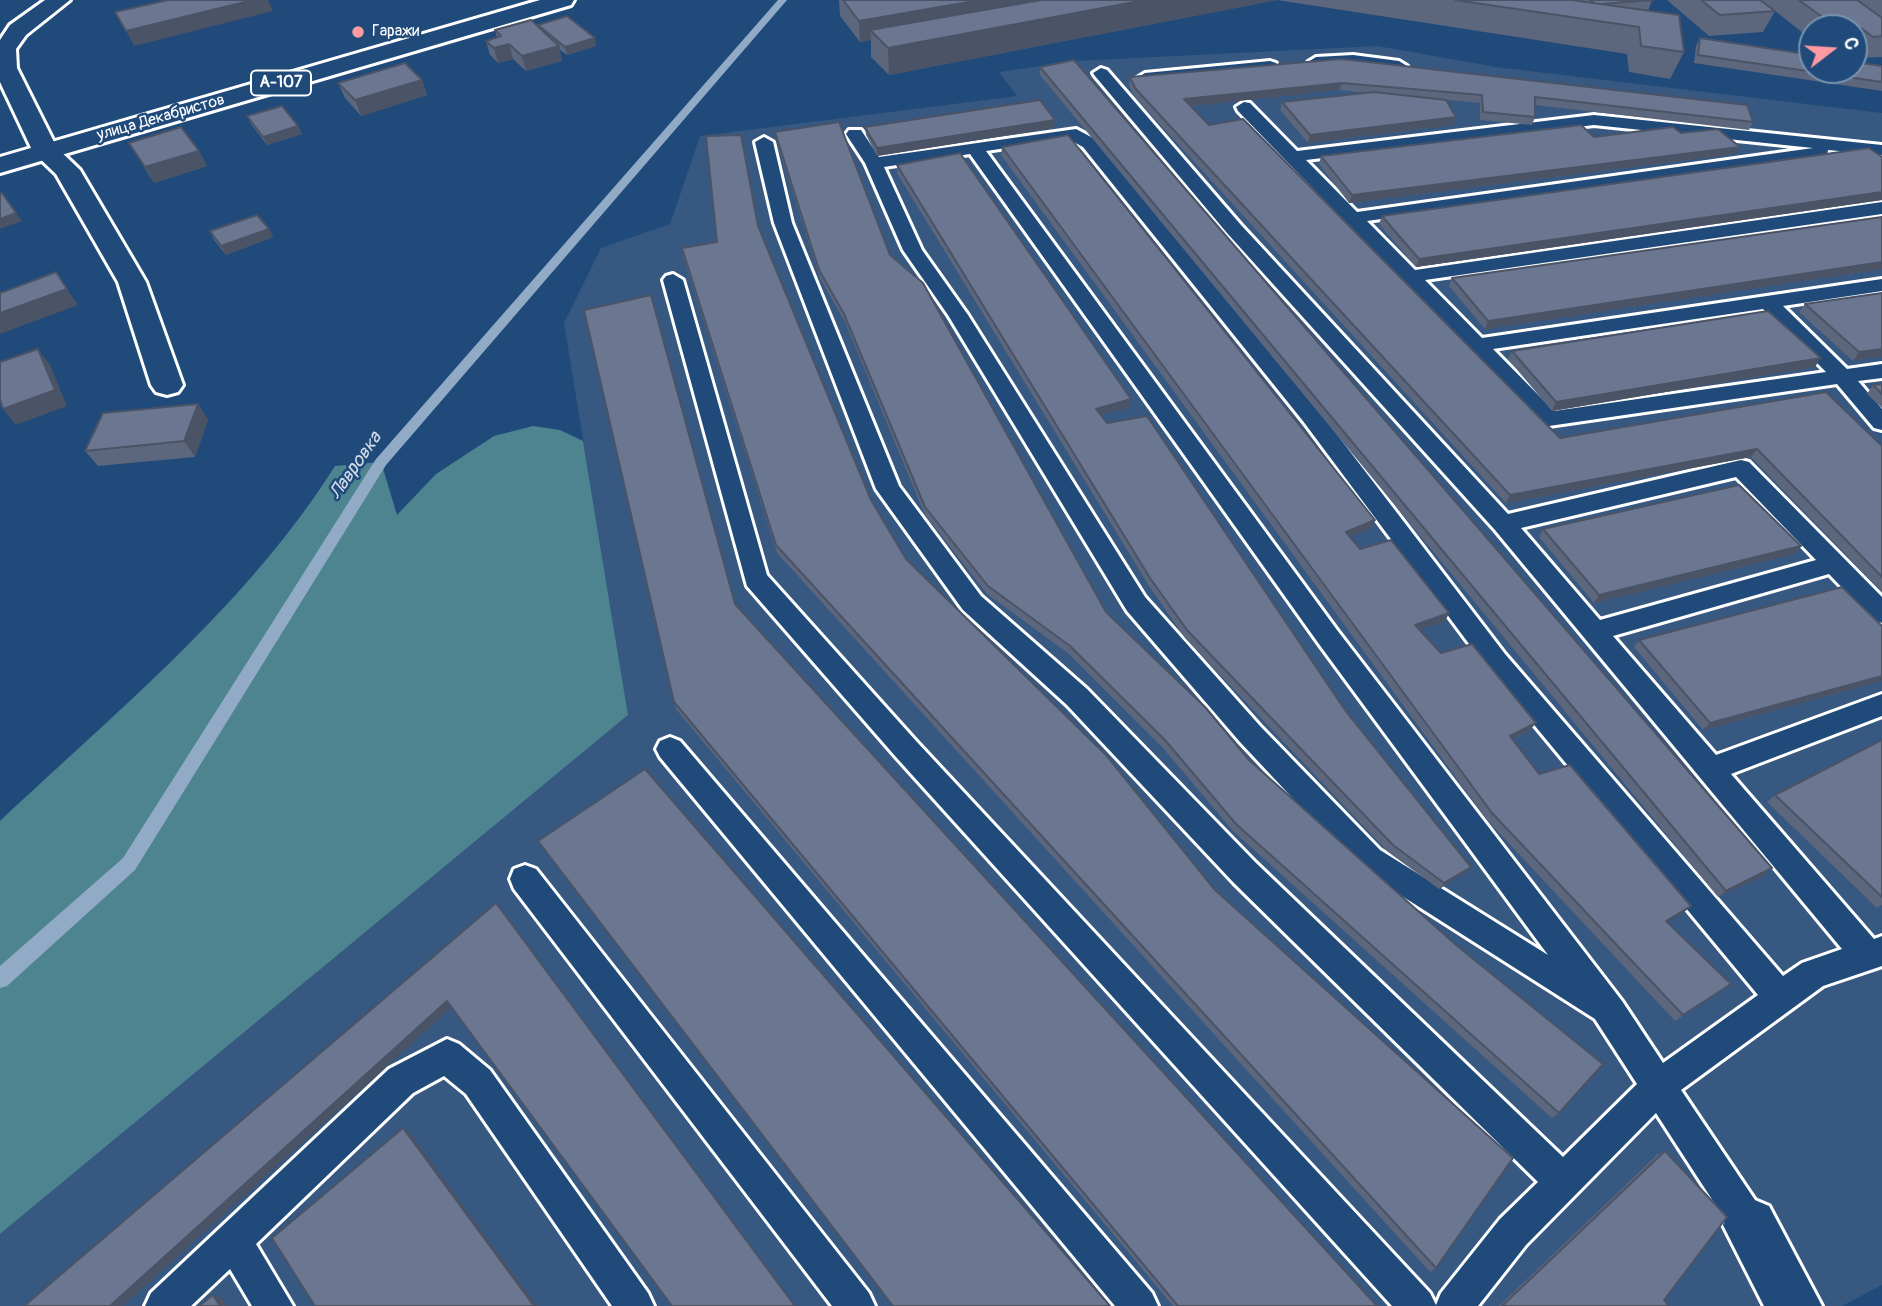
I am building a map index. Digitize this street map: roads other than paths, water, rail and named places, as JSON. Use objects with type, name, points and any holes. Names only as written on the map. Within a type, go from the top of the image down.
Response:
[{"type":"main road","points":[[59,0],[18,30],[5,49],[5,68],[46,152],[67,170],[132,282],[167,385]]},
{"type":"main road","name":"улица Декабристов","points":[[0,165],[563,0]]},
{"type":"main road","points":[[1750,1225],[1794,1306]]},
{"type":"lane","points":[[1418,69],[1353,60],[1105,78],[1234,229],[1503,524],[1711,769],[1875,953],[1813,974],[1659,1086],[1513,1231],[1454,1306]]},
{"type":"lane","points":[[1244,107],[1549,419],[1882,371]]},
{"type":"lane","points":[[1292,157],[1594,120],[1882,150]]},
{"type":"lane","points":[[874,163],[1070,133],[1089,143],[1311,416],[1496,661],[1781,998]]},
{"type":"lane","points":[[855,134],[874,163],[913,250],[958,316],[1144,614],[1250,734],[1369,859],[1610,1012]]},
{"type":"lane","points":[[764,142],[783,223],[888,489],[972,603],[1077,697],[1245,873],[1563,1182]]},
{"type":"lane","points":[[1352,218],[1858,146]]},
{"type":"lane","points":[[975,148],[1328,637],[1610,1012],[1750,1225]]},
{"type":"lane","points":[[1408,277],[1882,208]]},
{"type":"lane","points":[[673,280],[756,579],[906,748],[1416,1306]]},
{"type":"lane","points":[[1476,345],[1882,285]]},
{"type":"lane","points":[[1768,302],[1843,377],[1882,423]]},
{"type":"lane","points":[[1503,524],[1741,468],[1882,613]]},
{"type":"lane","points":[[1594,632],[1834,564]]},
{"type":"lane","points":[[1711,769],[1882,705]]},
{"type":"lane","points":[[670,748],[1139,1306]]},
{"type":"lane","points":[[525,879],[856,1306]]},
{"type":"lane","points":[[164,1306],[401,1081],[447,1056],[478,1082],[635,1306]]},
{"type":"lane","points":[[233,1241],[274,1306]]},
{"type":"waterway","name":"Лавровка","points":[[0,979],[129,864],[381,462],[783,0]]},
{"type":"place","name":"Гаражи","points":[[358,32]]}]
